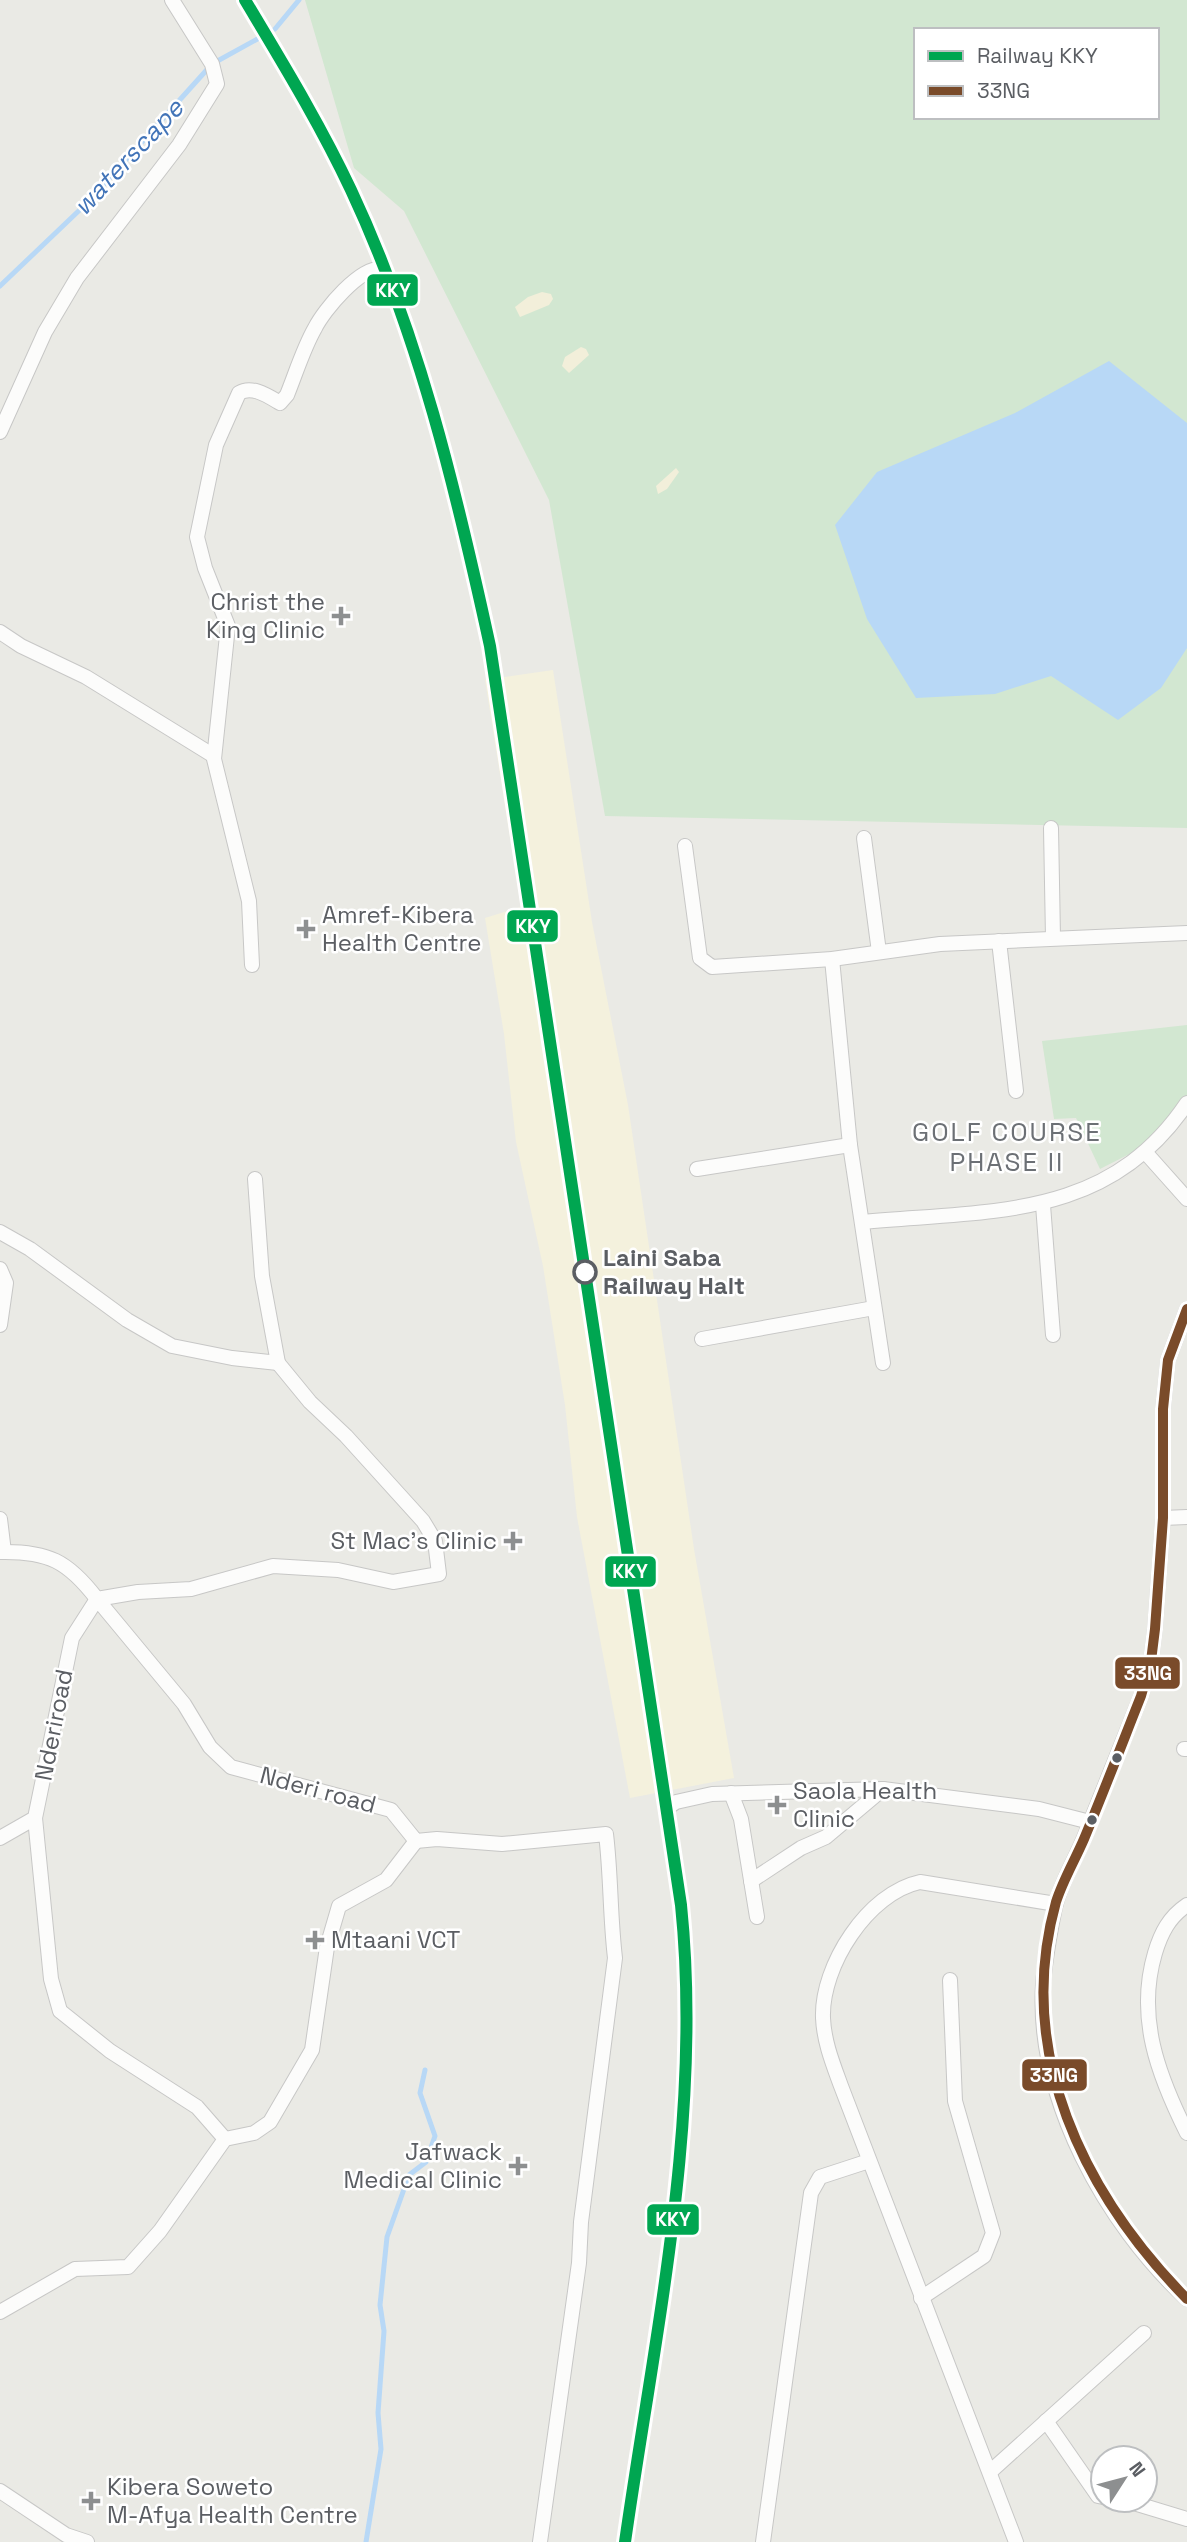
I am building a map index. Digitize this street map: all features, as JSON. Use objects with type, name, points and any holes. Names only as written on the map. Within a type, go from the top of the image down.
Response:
[{"type":"street","points":[[0,432],[45,332],[77,278],[178,145],[217,83],[212,64],[172,0]]},
{"type":"street","points":[[252,965],[249,901],[214,756],[228,626],[205,568],[197,537],[220,430],[243,390],[255,391],[280,403],[287,395],[315,327],[356,280],[370,269],[383,269]]},
{"type":"street","points":[[0,632],[106,688],[214,756]]},
{"type":"street","points":[[1051,828],[1053,938]]},
{"type":"street","points":[[864,838],[879,952]]},
{"type":"street","points":[[685,846],[702,963],[720,968],[999,941],[1187,933]]},
{"type":"street","points":[[999,941],[1016,1091]]},
{"type":"street","points":[[832,959],[850,1146],[883,1363]]},
{"type":"street","points":[[863,1222],[1043,1205],[1100,1184],[1146,1153],[1187,1103]]},
{"type":"street","points":[[697,1169],[850,1146]]},
{"type":"street","points":[[1146,1153],[1187,1199]]},
{"type":"street","points":[[97,1599],[138,1592],[191,1589],[273,1566],[338,1570],[393,1582],[439,1574],[435,1541],[423,1521],[346,1436],[310,1402],[278,1363],[262,1276],[255,1179]]},
{"type":"street","points":[[1043,1205],[1053,1335]]},
{"type":"street","points":[[0,1232],[30,1249],[127,1320],[172,1346],[232,1358],[278,1363]]},
{"type":"street","points":[[0,1269],[6,1283],[0,1325]]},
{"type":"street","points":[[702,1339],[874,1308]]},
{"type":"street","points":[[1187,1309],[1168,1360],[1163,1409],[1163,1518],[1151,1661],[1141,1696],[1056,1904],[1043,1986],[1047,2041],[1056,2087],[1077,2148],[1101,2195],[1133,2242],[1187,2299]]},
{"type":"street","points":[[1163,1518],[1187,1517]]},
{"type":"street","points":[[0,1520],[2,1552]]},
{"type":"street","name":"Nderi road","points":[[2,1552],[41,1553],[60,1562],[79,1576],[184,1704],[210,1747],[231,1767],[391,1810],[416,1841]]},
{"type":"street","name":"Nderiroad","points":[[97,1599],[72,1638],[35,1818],[51,1979],[60,2011],[110,2051],[197,2108],[225,2138]]},
{"type":"street","points":[[667,1808],[687,1799],[731,1793],[884,1789],[1039,1809],[1090,1822]]},
{"type":"street","points":[[751,1881],[802,1848],[826,1837],[884,1789]]},
{"type":"street","points":[[731,1793],[741,1819],[757,1917]]},
{"type":"street","points":[[0,1838],[35,1818]]},
{"type":"street","points":[[0,2312],[75,2269],[128,2267],[160,2231],[225,2138],[254,2133],[270,2122],[312,2050],[327,1947],[339,1906],[386,1880],[416,1841],[437,1839],[502,1844],[606,1834],[612,1883],[610,1914],[615,1958],[581,2222],[579,2263],[540,2542]]},
{"type":"street","points":[[1016,2542],[828,2051],[823,2016],[829,1979],[855,1930],[884,1898],[906,1885],[920,1882],[1056,1904]]},
{"type":"street","points":[[1187,1905],[1165,1926],[1156,1948],[1148,1977],[1146,2007],[1147,2028],[1157,2061],[1187,2133]]},
{"type":"street","points":[[921,2298],[984,2256],[993,2233],[955,2101],[950,1980]]},
{"type":"street","points":[[764,2542],[811,2193],[820,2178],[869,2161]]},
{"type":"street","points":[[991,2471],[1144,2333]]},
{"type":"street","points":[[1046,2421],[1089,2483]]},
{"type":"street","points":[[0,2491],[66,2535],[87,2542]]},
{"type":"street","points":[[1159,2511],[1187,2519]]},
{"type":"shaded area","points":[[553,670],[592,922],[628,1105],[694,1549],[734,1778],[630,1798],[577,1517],[565,1405],[543,1266],[516,1142],[504,1034],[485,918],[521,907],[485,680]]},
{"type":"green space","points":[[305,0],[1187,0],[1187,828],[605,816],[549,500],[404,211],[354,168]]},
{"type":"green space","name":"GOLF COURSE PHASE II","points":[[1187,1025],[1187,1101],[1159,1139],[1100,1169],[1076,1118],[1054,1119],[1042,1041]]},
{"type":"sand","points":[[542,292],[551,294],[553,299],[549,305],[520,317],[515,307],[528,297]]},
{"type":"sand","points":[[581,347],[586,349],[589,355],[569,373],[562,366],[565,357]]},
{"type":"sand","points":[[676,468],[679,472],[667,489],[658,494],[656,486]]},
{"type":"water","points":[[1109,361],[1187,423],[1187,648],[1161,688],[1118,720],[1051,676],[995,694],[916,698],[867,619],[835,525],[877,472],[1015,413]]},
{"type":"waterway","name":"waterscape","points":[[275,29],[299,0]]},
{"type":"waterway","name":"waterscape","points":[[0,286],[88,202],[212,64],[261,37]]},
{"type":"waterway","points":[[366,2542],[381,2449],[378,2413],[384,2331],[380,2305],[387,2237],[409,2175],[426,2162],[435,2136],[420,2093],[425,2070]]},
{"type":"rail line","name":"KKY","points":[[245,0],[327,141],[351,190],[397,300],[449,471],[477,588],[490,646],[681,1905],[686,1985],[686,2065],[681,2145],[662,2304],[625,2542]]},
{"type":"transit line","name":"33NG","points":[[1187,1309],[1168,1360],[1163,1409],[1163,1518],[1151,1661],[1141,1696],[1113,1768],[1056,1902],[1045,1958],[1044,2012],[1052,2066],[1067,2117],[1089,2166],[1117,2213],[1150,2258],[1187,2299]]},
{"type":"place","name":"Christ the King Clinic","points":[[341,616]]},
{"type":"place","name":"Amref-Kibera Health Centre","points":[[306,929]]},
{"type":"place","name":"Laini Saba Railway Halt","points":[[585,1272]]},
{"type":"place","name":"St Mac's Clinic","points":[[513,1541]]},
{"type":"place","name":"Saola Health Clinic","points":[[777,1805]]},
{"type":"place","name":"Mtaani VCT","points":[[315,1940]]},
{"type":"place","name":"Jafwack Medical Clinic","points":[[518,2166]]},
{"type":"place","name":"Kibera Soweto M-Afya Health Centre","points":[[91,2501]]},
{"type":"district","name":"GOLF COURSE PHASE II","points":[[1007,1147]]}]
